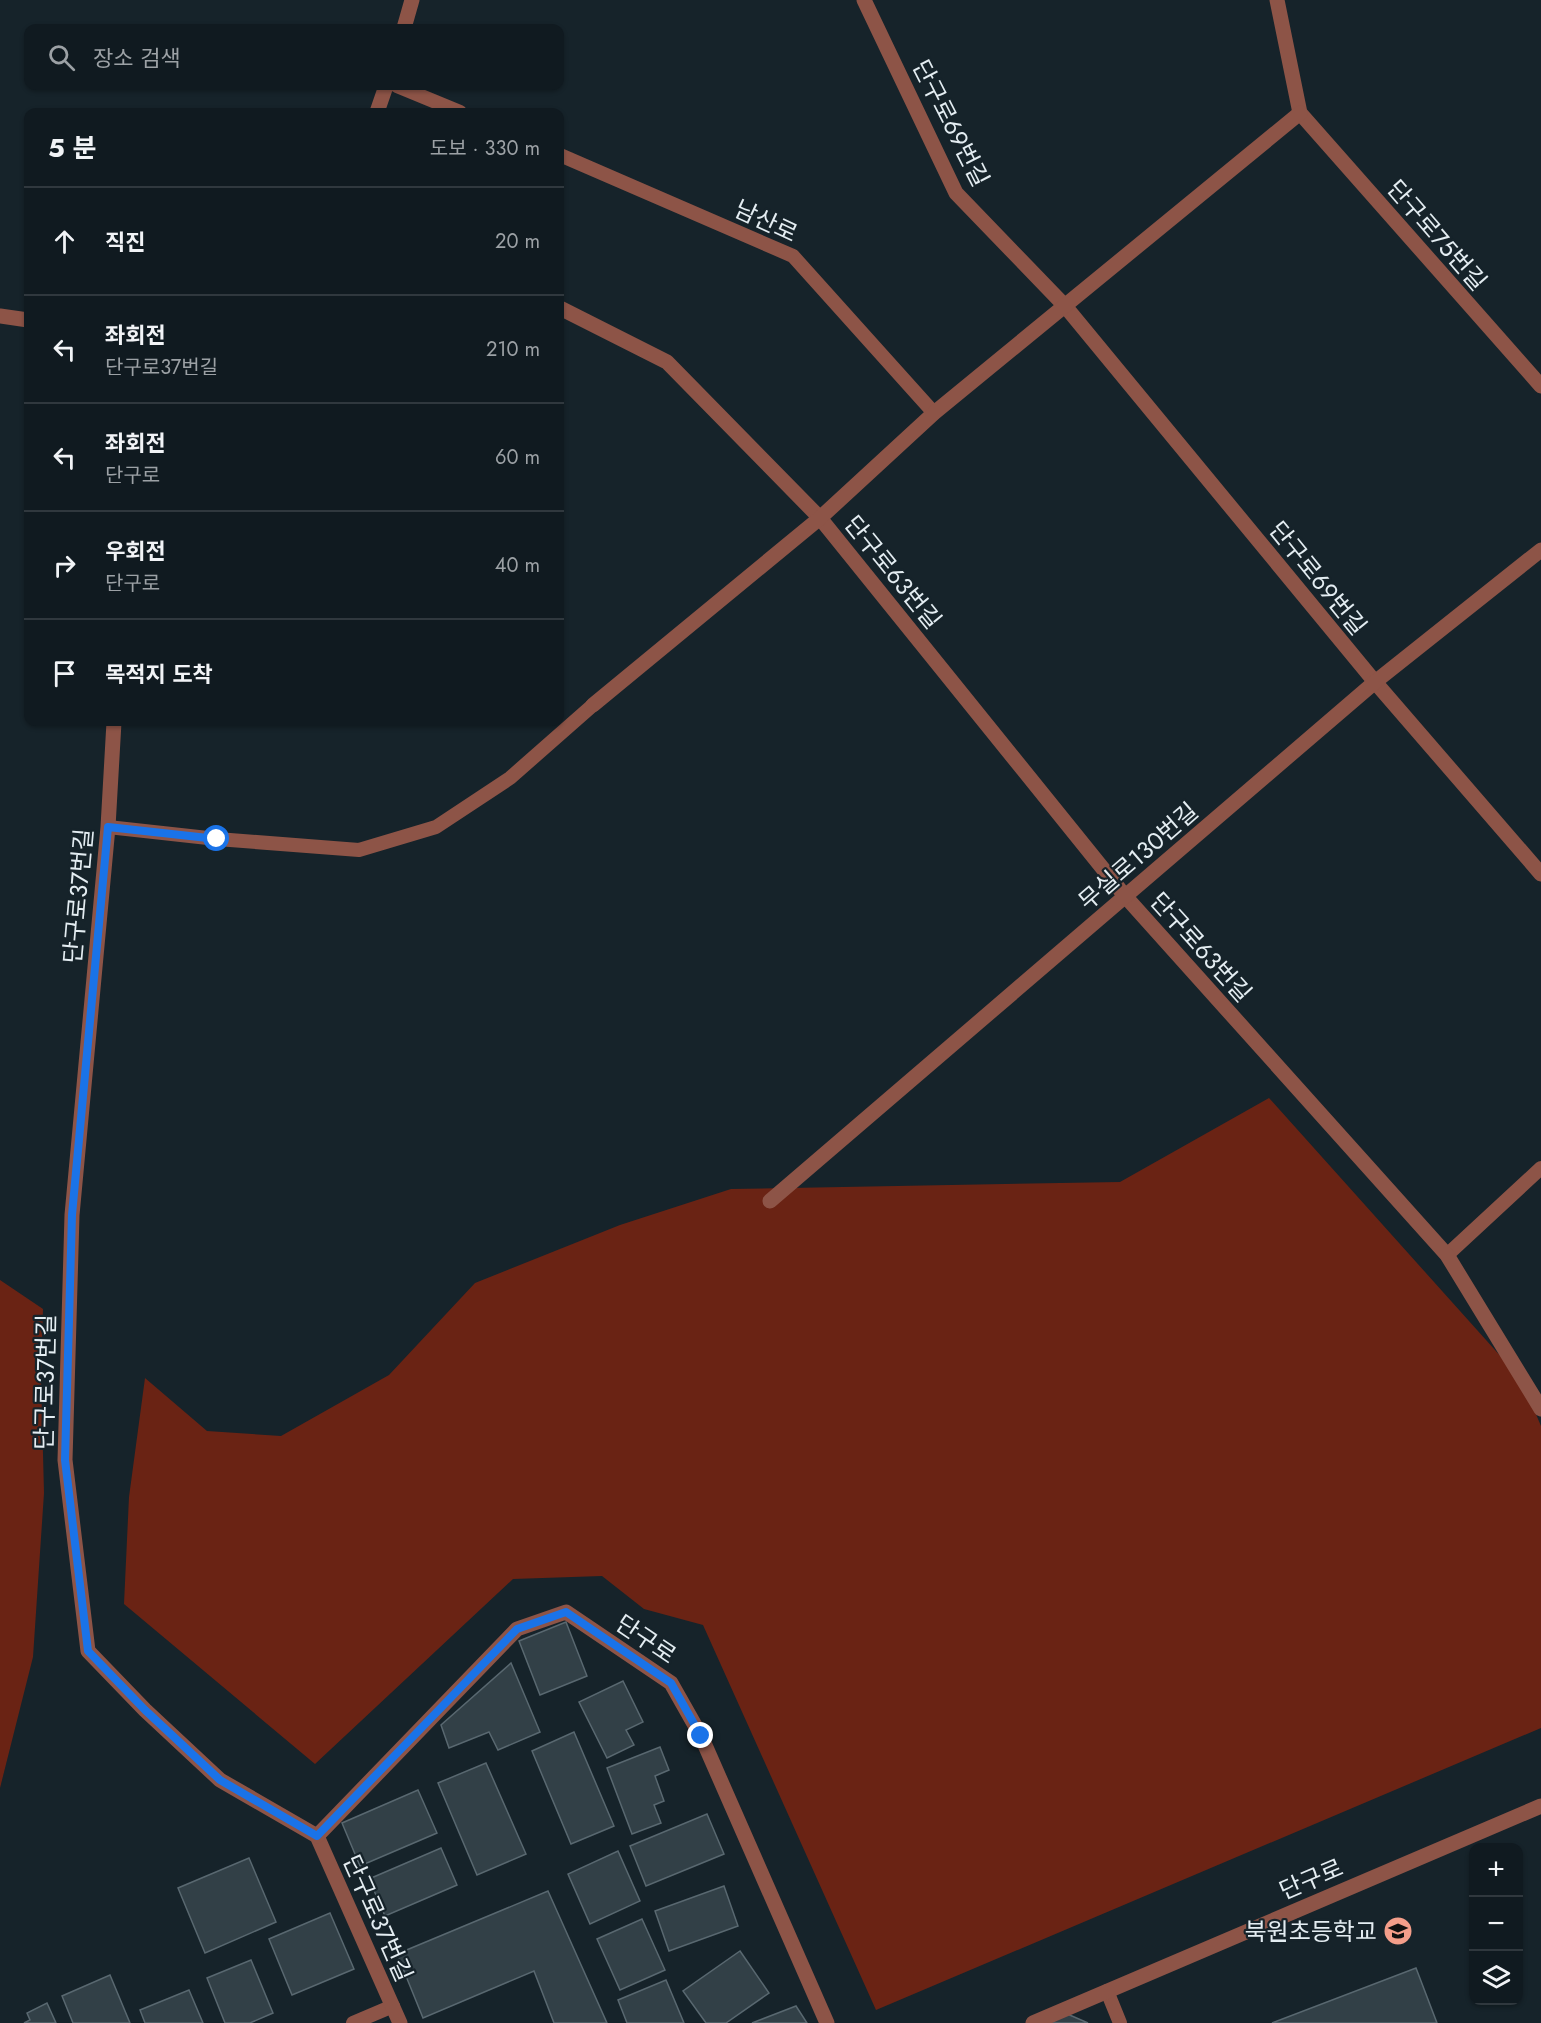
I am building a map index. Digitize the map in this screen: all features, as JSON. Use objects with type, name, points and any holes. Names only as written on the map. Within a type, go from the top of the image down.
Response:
[{"type":"street","points":[[405,24],[412,0]]},
{"type":"street","name":"단구로69번길","points":[[864,0],[956,193],[1065,306],[1375,682],[1541,874]]},
{"type":"street","name":"단구로75번길","points":[[1276,0],[1300,113],[1541,386]]},
{"type":"street","points":[[378,108],[385,90]]},
{"type":"street","points":[[820,518],[934,413],[1300,113]]},
{"type":"street","name":"단구로63번길","points":[[564,310],[667,362],[820,518],[1125,896],[1447,1255],[1541,1409]]},
{"type":"street","points":[[0,316],[24,319]]},
{"type":"street","name":"단구로63번길","points":[[593,705],[820,518]]},
{"type":"street","name":"무실로130번길","points":[[770,1201],[1375,682],[1541,550]]},
{"type":"street","name":"단구로37번길","points":[[114,726],[108,827],[72,1215],[65,1460],[88,1651],[145,1710],[220,1780],[317,1836],[399,2023]]},
{"type":"street","name":"단구로","points":[[317,1836],[517,1629],[566,1612],[671,1683],[701,1736],[827,2023]]},
{"type":"street","name":"단구로","points":[[1033,2023],[1541,1806]]},
{"type":"lane","points":[[407,90],[450,108]]},
{"type":"lane","name":"남산로","points":[[564,157],[793,256],[934,413]]},
{"type":"lane","points":[[108,827],[217,839],[359,850],[436,827],[510,778],[593,705]]},
{"type":"lane","points":[[1447,1255],[1541,1168]]},
{"type":"lane","points":[[1107,1991],[1120,2023]]},
{"type":"lane","points":[[353,2023],[393,2006]]},
{"type":"shaded area","points":[[1269,1098],[1521,1379],[1541,1426],[1541,1728],[876,2010],[703,1625],[644,1609],[602,1576],[513,1579],[315,1764],[124,1604],[129,1497],[145,1378],[207,1431],[281,1436],[389,1375],[475,1283],[620,1225],[731,1189],[1120,1182]]},
{"type":"shaded area","points":[[0,1280],[43,1309],[41,1376],[44,1493],[33,1657],[0,1788]]},
{"type":"building","points":[[566,1622],[587,1676],[540,1695],[519,1641]]},
{"type":"building","points":[[511,1663],[540,1732],[498,1750],[489,1732],[449,1748],[441,1725]]},
{"type":"building","points":[[623,1681],[643,1722],[626,1730],[634,1745],[607,1758],[579,1702]]},
{"type":"building","points":[[574,1732],[614,1826],[571,1844],[532,1751]]},
{"type":"building","points":[[660,1747],[669,1770],[655,1776],[664,1801],[654,1805],[661,1823],[632,1834],[607,1768]]},
{"type":"building","points":[[486,1763],[526,1854],[477,1875],[438,1783]]},
{"type":"building","points":[[418,1790],[437,1833],[360,1866],[342,1823]]},
{"type":"building","points":[[707,1814],[724,1854],[646,1886],[630,1846]]},
{"type":"building","points":[[441,1848],[457,1885],[385,1916],[369,1879]]},
{"type":"building","points":[[618,1851],[640,1901],[590,1924],[568,1874]]},
{"type":"building","points":[[249,1858],[276,1922],[205,1953],[178,1888]]},
{"type":"building","points":[[724,1886],[738,1926],[669,1951],[655,1911]]},
{"type":"building","points":[[548,1891],[607,2023],[554,2023],[534,1971],[423,2018],[397,1954]]},
{"type":"building","points":[[330,1913],[354,1969],[292,1995],[269,1939]]},
{"type":"building","points":[[642,1919],[665,1970],[620,1990],[597,1939]]},
{"type":"building","points":[[740,1951],[769,1993],[726,2023],[706,2023],[683,1991]]},
{"type":"building","points":[[251,1960],[273,2013],[250,2023],[225,2023],[207,1978]]},
{"type":"building","points":[[1416,1968],[1437,2023],[1272,2023]]},
{"type":"building","points":[[110,1975],[130,2023],[73,2023],[62,1996]]},
{"type":"building","points":[[666,1980],[684,2023],[627,2023],[618,2000]]},
{"type":"building","points":[[189,1990],[203,2023],[145,2023],[140,2010]]},
{"type":"building","points":[[47,2003],[56,2023],[24,2023],[30,2020],[27,2013]]},
{"type":"building","points":[[796,2006],[807,2023],[752,2023]]},
{"type":"building","points":[[1065,2013],[1088,2023],[1048,2023]]},
{"type":"place","name":"북원초등학교","points":[[1398,1931]]},
{"type":"route","points":[[217,839],[108,827],[72,1215],[65,1460],[88,1651],[145,1710],[220,1780],[317,1836],[517,1629],[566,1612],[671,1683],[701,1736]]}]
